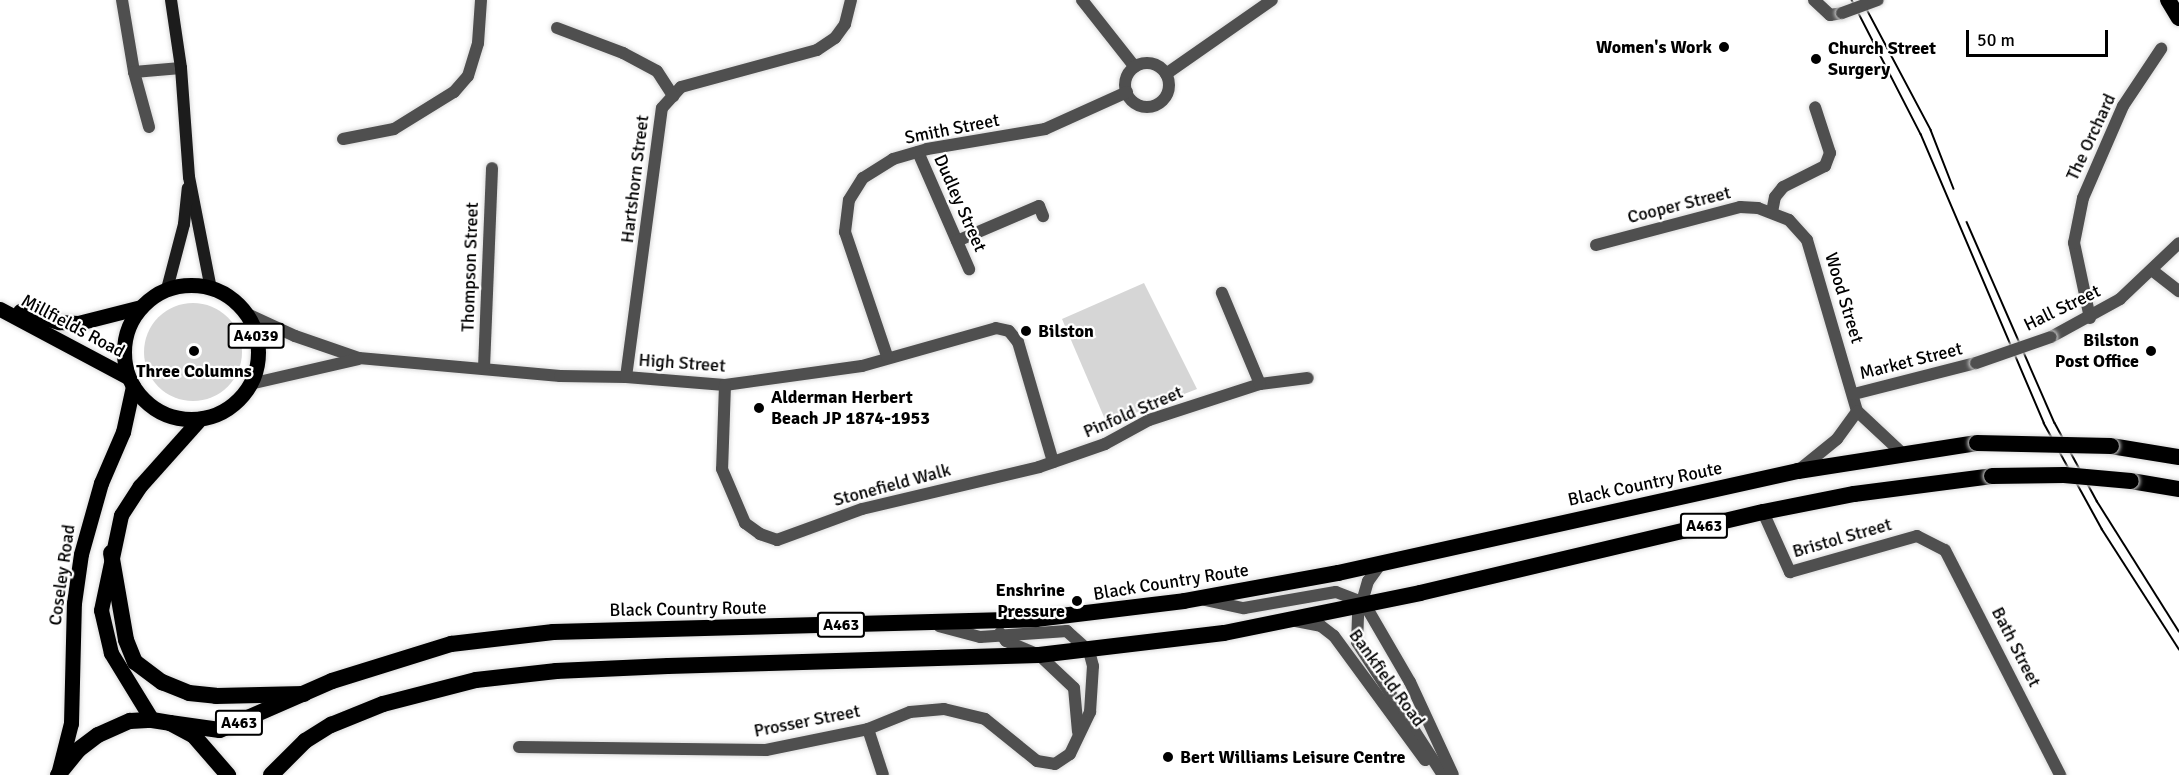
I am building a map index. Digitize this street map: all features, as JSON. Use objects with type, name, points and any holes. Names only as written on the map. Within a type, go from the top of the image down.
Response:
[{"type":"highway","points":[[2168,0],[2179,18]]},
{"type":"highway","name":"Black Country Route","points":[[170,723],[220,730],[407,655],[451,645],[553,632],[927,623],[999,628],[1201,599],[1798,471],[1902,453],[1977,443],[2111,446],[2179,457]]},
{"type":"highway","name":"A463","points":[[271,775],[305,741],[331,725],[414,695],[476,680],[556,671],[657,666],[1039,655],[1089,651],[1295,620],[1763,512],[1854,494],[1992,476],[2064,475],[2131,481],[2179,489]]},
{"type":"highway","points":[[111,554],[126,640],[135,662],[162,682],[189,693],[216,696],[305,694]]},
{"type":"highway","name":"A463","points":[[58,775],[78,750],[108,729],[130,721],[152,720],[170,723],[194,736],[228,775]]},
{"type":"main road","points":[[171,0],[181,68],[189,177],[211,289]]},
{"type":"main road","points":[[167,289],[184,224],[189,177]]},
{"type":"main road","name":"A4039","points":[[187,285],[211,289],[232,299],[245,313],[257,345],[250,384],[231,406],[200,418],[163,413],[145,401],[130,382],[124,357],[125,338],[141,307],[167,289],[187,285]]},
{"type":"main road","name":"Millfields Road","points":[[0,307],[59,322],[78,322],[141,307]]},
{"type":"main road","name":"Millfields Road","points":[[0,307],[130,382]]},
{"type":"main road","name":"Coseley Road","points":[[58,775],[71,723],[74,603],[81,554],[101,483],[123,432],[130,382]]},
{"type":"main road","points":[[152,720],[111,653],[101,610],[121,515],[140,486],[200,418]]},
{"type":"street","points":[[122,0],[134,72],[149,127]]},
{"type":"street","points":[[343,140],[394,129],[454,92],[468,76],[478,43],[481,0]]},
{"type":"street","points":[[557,28],[623,53],[657,71],[673,96],[681,87],[816,50],[835,38],[845,24],[851,0]]},
{"type":"street","points":[[1082,0],[1134,67]]},
{"type":"street","points":[[1166,74],[1272,0]]},
{"type":"street","points":[[1814,0],[1836,14],[1878,0]]},
{"type":"street","name":"The Orchard","points":[[2090,318],[2074,243],[2083,198],[2123,106],[2161,49]]},
{"type":"street","points":[[1155,64],[1166,74],[1169,87],[1158,104],[1139,105],[1127,92],[1126,78],[1134,67],[1155,64]]},
{"type":"street","points":[[134,72],[181,68]]},
{"type":"street","name":"Smith Street","points":[[887,356],[881,328],[845,232],[846,212],[855,188],[875,168],[918,152],[1045,129],[1127,92]]},
{"type":"street","name":"Hartshorn Street","points":[[626,377],[657,131],[662,108],[673,96]]},
{"type":"street","points":[[1772,212],[1775,197],[1783,187],[1826,166],[1830,153],[1815,107]]},
{"type":"street","name":"Dudley Street","points":[[918,152],[969,269]]},
{"type":"street","name":"Thompson Street","points":[[484,368],[492,168]]},
{"type":"street","points":[[957,241],[1039,206],[1043,216]]},
{"type":"street","name":"Cooper Street","points":[[1596,246],[1740,207],[1772,212]]},
{"type":"street","name":"Wood Street","points":[[1772,212],[1790,220],[1807,240],[1854,394],[1857,411]]},
{"type":"street","name":"Hall Street","points":[[1977,363],[2051,337],[2090,318],[2153,271],[2179,243]]},
{"type":"street","points":[[2153,271],[2179,291]]},
{"type":"street","points":[[1222,293],[1260,384]]},
{"type":"street","name":"High Street","points":[[245,313],[295,336],[359,358],[560,376],[626,377],[725,385],[862,366],[887,356],[996,327],[1008,331],[1017,342],[1053,462]]},
{"type":"street","name":"High Street","points":[[250,384],[359,358]]},
{"type":"street","name":"Market Street","points":[[1854,394],[1977,363]]},
{"type":"street","name":"Pinfold Street","points":[[1053,462],[1106,444],[1149,420],[1260,384],[1308,378]]},
{"type":"street","name":"Stonefield Walk","points":[[725,385],[720,441],[722,469],[745,523],[760,534],[777,540],[862,508],[1053,462]]},
{"type":"street","points":[[1798,471],[1837,439],[1857,411],[1902,453]]},
{"type":"street","name":"Bristol Street","points":[[1763,512],[1790,572],[1895,540],[1917,536],[1933,541]]},
{"type":"street","name":"Bath Street","points":[[1933,541],[1945,550],[2060,775]]},
{"type":"street","points":[[1382,562],[1368,581],[1364,603],[1358,616],[1357,642],[1443,775]]},
{"type":"street","points":[[1201,599],[1244,608],[1330,592],[1364,603]]},
{"type":"street","name":"Bankfield Road","points":[[1364,603],[1410,682],[1453,775]]},
{"type":"street","name":"Bankfield Road","points":[[1295,620],[1321,626],[1334,636],[1382,706],[1437,775]]},
{"type":"street","points":[[999,628],[1067,632],[1089,651],[1093,666],[1091,701],[1078,736]]},
{"type":"street","points":[[999,628],[1039,655],[1074,688],[1078,736]]},
{"type":"street","name":"Prosser Street","points":[[519,747],[766,750],[868,729],[893,716],[924,709],[968,712],[1002,730],[1029,756],[1046,763],[1062,761],[1078,736]]},
{"type":"street","points":[[868,729],[883,775]]},
{"type":"shaded area","points":[[1144,283],[1197,389],[1107,424],[1062,319]]},
{"type":"shaded area","points":[[193,303],[212,307],[227,318],[238,333],[242,352],[238,371],[227,386],[212,397],[193,401],[174,397],[159,386],[148,371],[144,352],[148,333],[159,318],[174,307]]},
{"type":"tram line","points":[[1852,0],[1921,134],[2044,423],[2102,529],[2179,649]]},
{"type":"tram line","points":[[1862,0],[1931,130],[1954,189]]},
{"type":"tram line","points":[[1967,222],[2055,423],[2097,501],[2179,631]]},
{"type":"place","name":"Women's Work","points":[[1724,47]]},
{"type":"place","name":"Church Street Surgery","points":[[1816,59]]},
{"type":"place","name":"Bilston","points":[[1026,331]]},
{"type":"place","name":"Three Columns","points":[[194,351]]},
{"type":"place","name":"Bilston Post Office","points":[[2151,351]]},
{"type":"place","name":"Alderman Herbert Beach JP 1874-1953","points":[[759,408]]},
{"type":"place","name":"Enshrine Pressure","points":[[1077,601]]},
{"type":"place","name":"Bert Williams Leisure Centre","points":[[1168,757]]}]
